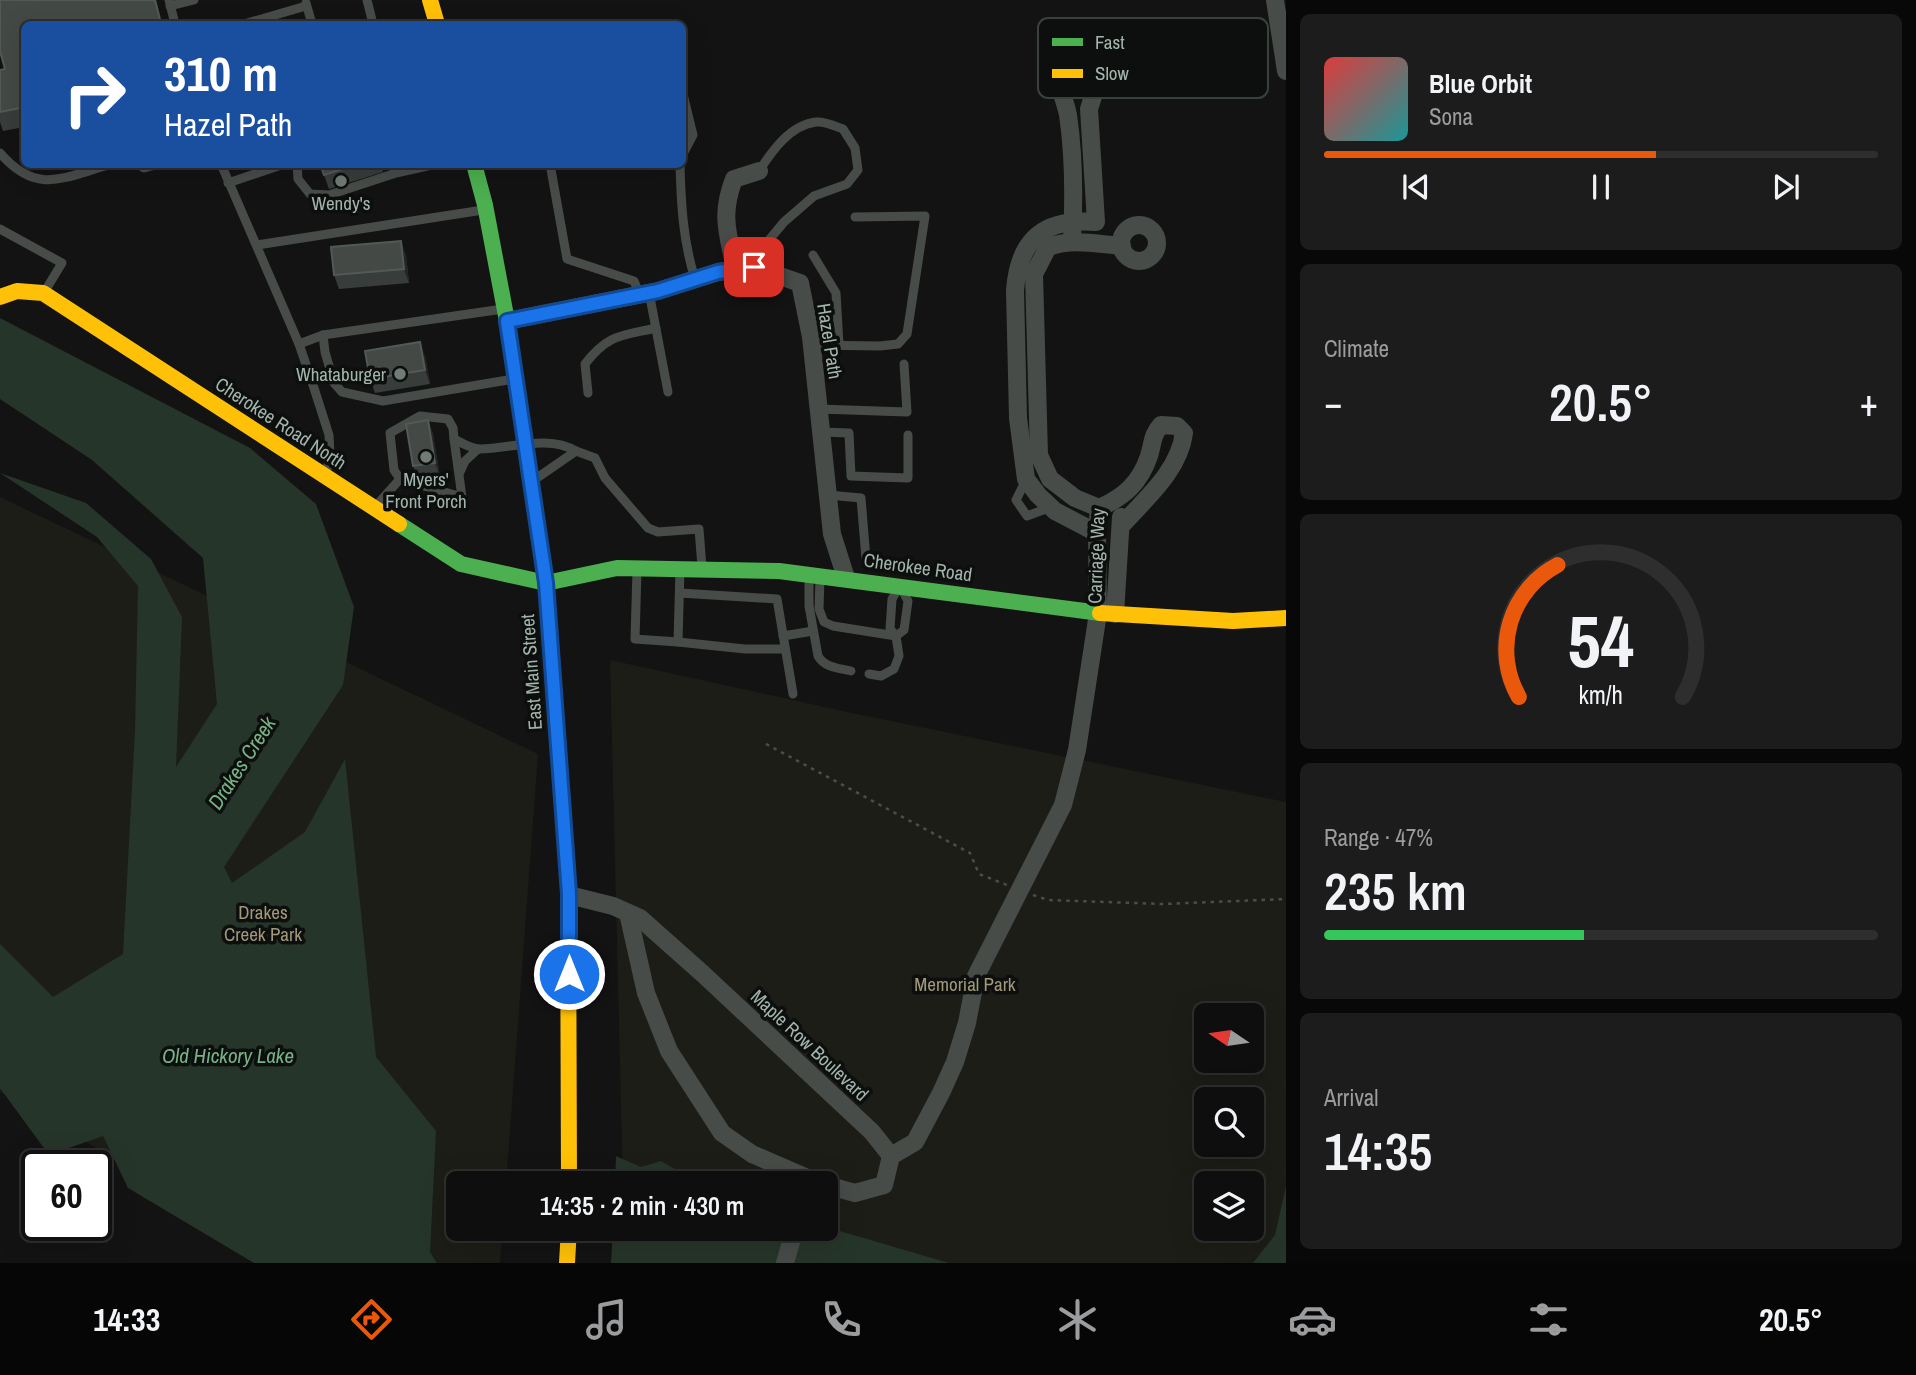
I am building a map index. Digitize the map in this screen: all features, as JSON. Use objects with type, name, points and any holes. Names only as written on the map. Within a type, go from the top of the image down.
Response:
[{"type":"street","points":[[430,0],[436,21]]},
{"type":"street","points":[[1275,0],[1286,71]]},
{"type":"street","points":[[1064,98],[1068,112],[1072,242]]},
{"type":"street","points":[[1093,98],[1089,109],[1095,244]]},
{"type":"street","name":"East Main Street","points":[[475,168],[506,315],[546,583],[569,894],[569,1171]]},
{"type":"street","points":[[735,269],[724,216],[727,196],[734,179],[759,171]]},
{"type":"street","points":[[1097,533],[1051,507],[1038,495],[1026,476],[1018,408],[1025,322],[1034,274],[1048,247],[1072,242],[1095,244],[1125,238],[1096,222],[1073,220],[1050,227],[1028,243],[1016,274],[1025,322],[1037,405],[1039,455],[1050,479],[1075,498],[1099,508]]},
{"type":"street","name":"Hazel Path","points":[[506,315],[645,293],[735,269],[754,267],[800,283],[812,345],[832,534],[846,578]]},
{"type":"street","points":[[0,297],[17,291],[43,293]]},
{"type":"street","name":"Cherokee Road North","points":[[43,293],[461,564],[546,583]]},
{"type":"street","points":[[1018,408],[1037,405]]},
{"type":"street","points":[[1119,499],[1132,488],[1142,473],[1153,434],[1161,425],[1177,426],[1184,433],[1176,463],[1121,526]]},
{"type":"street","points":[[1026,476],[1043,464]]},
{"type":"street","name":"Carriage Way","points":[[1119,499],[1121,526],[1116,572],[1107,614],[1097,533],[1099,508],[1119,499]]},
{"type":"street","name":"Cherokee Road","points":[[546,583],[617,568],[779,571],[1107,614],[1234,621],[1286,618]]},
{"type":"street","points":[[838,1189],[855,1193],[884,1185],[891,1156],[915,1142],[941,1093],[959,1049],[976,976],[1063,804],[1107,614]]},
{"type":"street","name":"Maple Row Boulevard","points":[[569,894],[613,906],[640,918],[704,974],[872,1132],[891,1156]]},
{"type":"street","points":[[628,913],[646,993],[669,1051],[722,1133],[752,1154],[789,1171]]},
{"type":"street","points":[[567,1263],[568,1241]]},
{"type":"street","points":[[785,1263],[791,1241]]},
{"type":"lane","points":[[174,21],[169,3],[194,0]]},
{"type":"lane","points":[[367,0],[372,21]]},
{"type":"lane","points":[[253,21],[306,3],[311,21]]},
{"type":"lane","points":[[686,106],[693,135],[686,148]]},
{"type":"lane","points":[[754,267],[758,253],[783,222],[814,195],[847,184],[858,170],[855,148],[843,129],[819,121],[798,127],[773,150],[759,171]]},
{"type":"lane","points":[[0,153],[13,169],[28,177],[47,182],[98,168]]},
{"type":"lane","points":[[222,168],[299,344],[329,435],[330,455],[325,477]]},
{"type":"lane","points":[[228,183],[272,168]]},
{"type":"lane","points":[[297,168],[298,179],[310,194],[329,195],[405,168]]},
{"type":"lane","points":[[551,168],[567,260],[634,281],[645,293],[656,328],[668,392]]},
{"type":"lane","points":[[680,168],[681,219],[695,279]]},
{"type":"lane","points":[[257,245],[486,210]]},
{"type":"lane","points":[[812,345],[898,344],[907,334],[925,216],[855,217]]},
{"type":"lane","points":[[0,229],[62,263],[43,293]]},
{"type":"lane","points":[[813,255],[836,293],[839,345]]},
{"type":"lane","points":[[299,344],[323,335],[506,315]]},
{"type":"lane","points":[[588,393],[585,364],[594,351],[607,340],[656,328]]},
{"type":"lane","points":[[323,335],[334,383],[342,392],[383,401],[515,378]]},
{"type":"lane","points":[[819,409],[907,412],[904,364]]},
{"type":"lane","points":[[420,416],[448,419],[453,428],[454,439],[462,497],[400,479],[394,470],[390,433],[420,416]]},
{"type":"lane","points":[[821,432],[849,433],[851,476],[908,478],[908,435]]},
{"type":"lane","points":[[454,439],[478,449],[525,444],[568,446],[596,458],[605,478],[648,528],[658,532],[699,529],[702,569]]},
{"type":"lane","points":[[460,472],[465,461],[478,449]]},
{"type":"lane","points":[[531,482],[576,451]]},
{"type":"lane","points":[[374,508],[400,479]]},
{"type":"lane","points":[[828,495],[862,498],[866,559],[906,565]]},
{"type":"lane","points":[[637,568],[635,639],[745,649],[785,649]]},
{"type":"lane","points":[[678,642],[680,569]]},
{"type":"lane","points":[[815,575],[809,606],[821,661],[851,671]]},
{"type":"lane","points":[[815,575],[819,609],[824,622],[833,626],[896,636],[904,631],[908,601],[900,586]]},
{"type":"lane","points":[[869,674],[881,676],[894,669],[899,656],[896,636],[890,629],[892,599],[900,586]]},
{"type":"lane","points":[[680,593],[777,599],[793,694]]},
{"type":"lane","points":[[783,636],[813,631]]},
{"type":"path","points":[[766,744],[970,853],[979,874],[1048,900],[1163,904],[1286,899]]},
{"type":"green space","name":"Drakes Creek Park","points":[[0,497],[538,754],[507,1171],[446,1171],[446,1241],[501,1241],[500,1263],[294,1263],[112,1157],[112,1150],[100,1150],[0,1092]]},
{"type":"green space","name":"Memorial Park","points":[[610,660],[852,713],[1286,802],[1286,1263],[625,1263],[751,1241],[838,1241],[838,1171],[623,1171]]},
{"type":"water","name":"Old Hickory Lake","points":[[0,318],[250,448],[316,504],[354,607],[343,685],[224,867],[232,883],[305,832],[345,759],[376,1057],[436,1131],[430,1252],[437,1263],[254,1263],[128,1188],[103,1136],[63,1150],[45,1150],[0,1088],[0,944],[53,997],[123,954],[135,731],[138,586],[97,537],[0,473],[86,503],[151,559],[182,617],[176,767],[217,704],[203,558],[92,460],[0,399]]},
{"type":"water","points":[[616,1156],[641,1167],[661,1161],[678,1171],[615,1171]]},
{"type":"water","points":[[1286,1186],[1286,1263],[1253,1263],[1275,1235]]},
{"type":"water","points":[[838,1231],[949,1263],[611,1263],[612,1241],[838,1241]]},
{"type":"building","points":[[0,0],[155,0],[160,21],[21,21],[21,112],[20,108],[0,112],[0,70],[5,69],[0,51]]},
{"type":"building","points":[[321,168],[346,168],[324,175]]},
{"type":"building","points":[[401,241],[404,269],[334,275],[331,247]]},
{"type":"building","points":[[420,342],[425,370],[370,379],[365,351]]},
{"type":"building","points":[[428,420],[435,463],[413,466],[406,424]]},
{"type":"traffic: fast","points":[[475,168],[485,205],[507,321],[546,583],[568,876]]},
{"type":"traffic: fast","points":[[399,524],[461,564],[546,583],[617,568],[779,571],[1100,613]]},
{"type":"traffic: slow","points":[[430,0],[436,21]]},
{"type":"traffic: slow","points":[[0,297],[17,291],[43,293],[399,524]]},
{"type":"traffic: slow","points":[[1100,613],[1233,621],[1286,618]]},
{"type":"traffic: slow","points":[[568,876],[569,1171]]},
{"type":"traffic: slow","points":[[567,1263],[568,1241]]},
{"type":"place","name":"Wendy's","points":[[341,181]]},
{"type":"place","name":"Whataburger","points":[[400,374]]},
{"type":"place","name":"Myers' Front Porch","points":[[426,457]]},
{"type":"route","points":[[569,974],[569,894],[546,583],[507,321],[658,291],[718,272],[754,267]]},
{"type":"water label","name":"Drakes Creek","points":[[242,763]]}]
